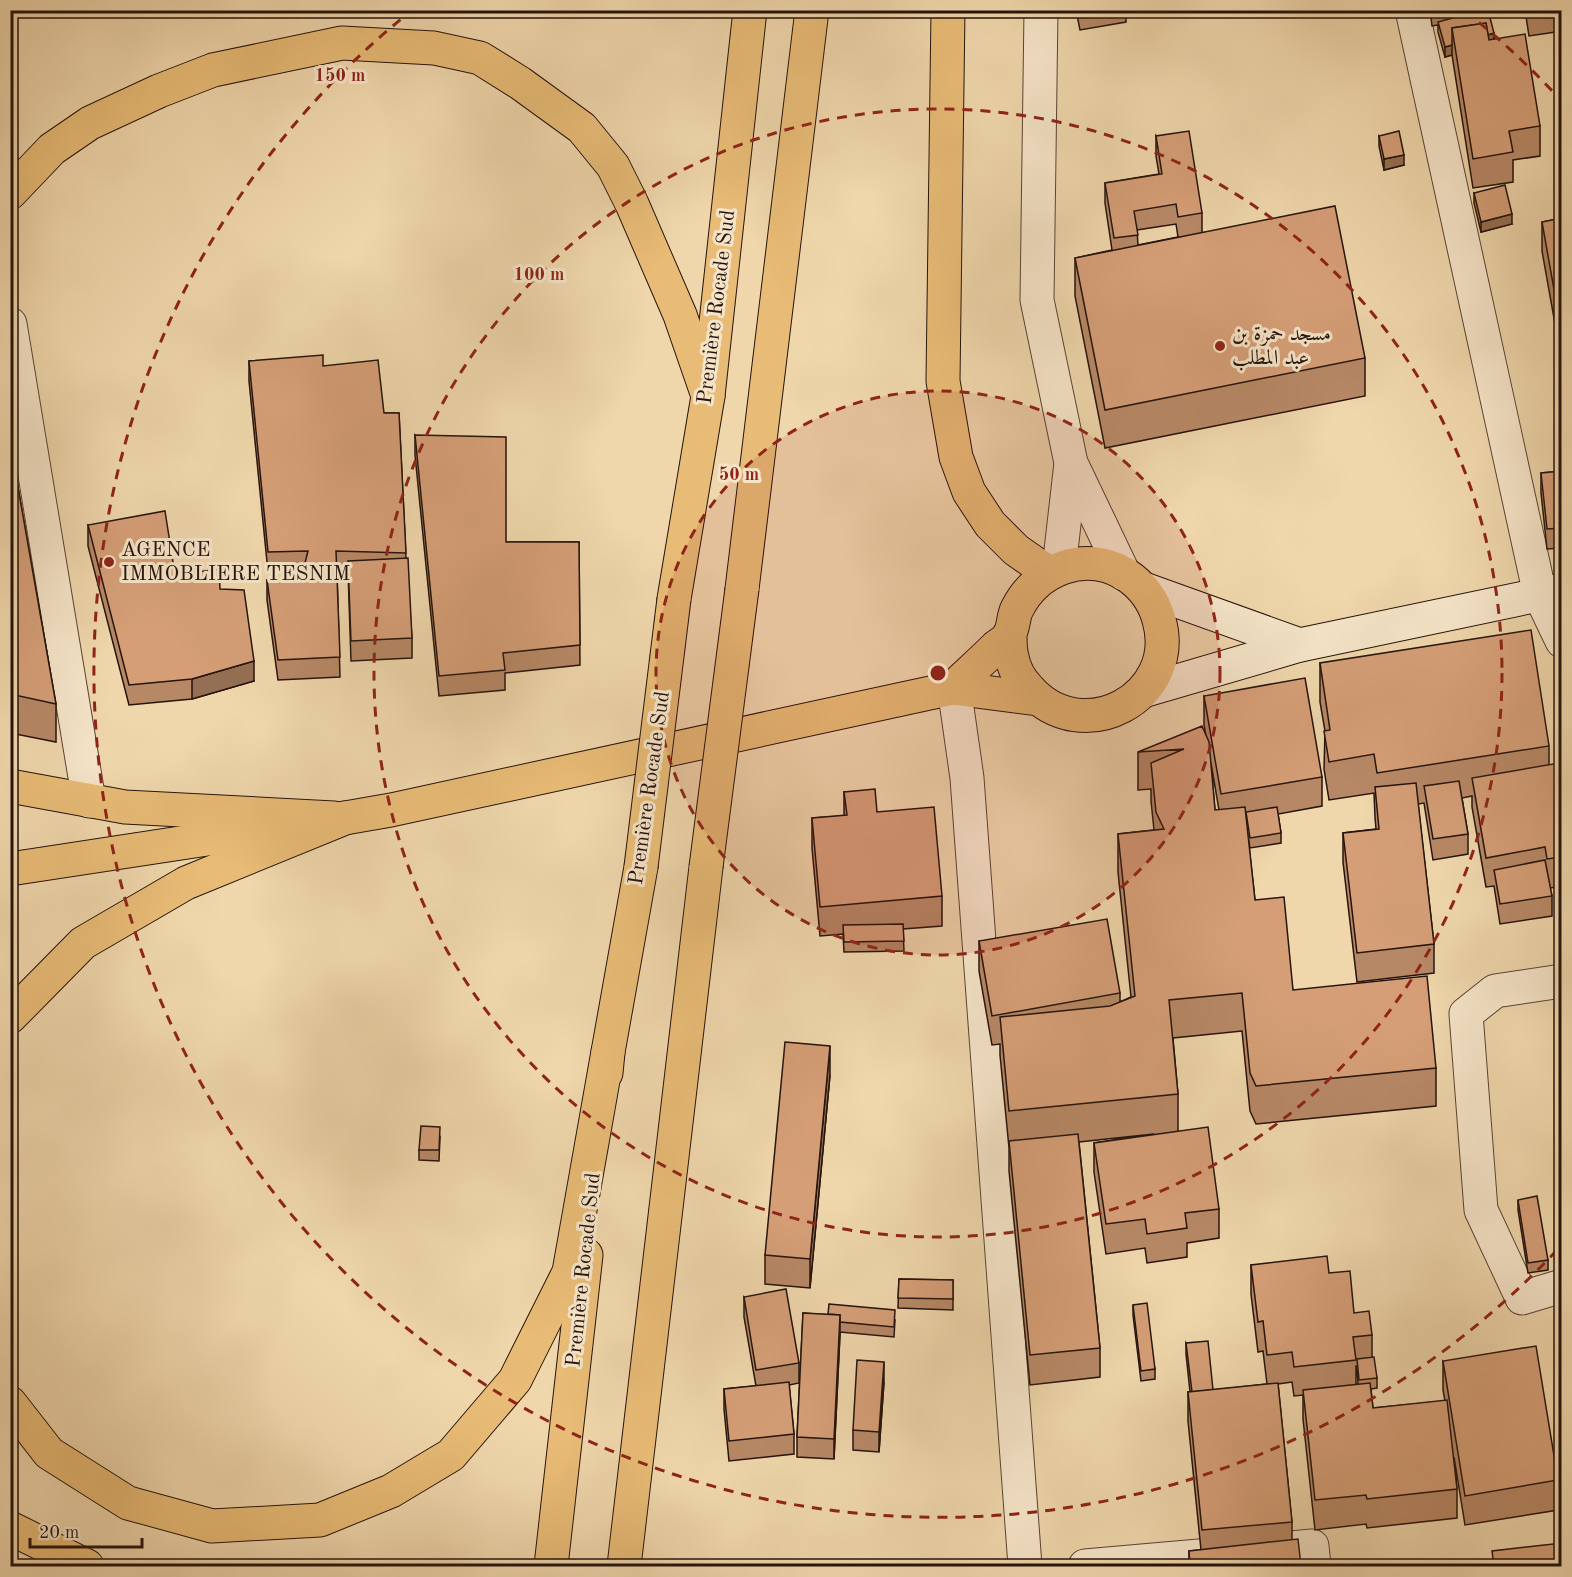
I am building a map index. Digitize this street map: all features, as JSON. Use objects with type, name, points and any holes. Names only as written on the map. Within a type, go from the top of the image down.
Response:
[{"type":"main road","name":"Première Rocade Sud","points":[[551,1566],[608,1052],[641,867],[674,599],[708,396],[750,10]]},
{"type":"main road","points":[[624,1566],[706,867],[813,10]]},
{"type":"main road","points":[[948,10],[943,381],[956,457],[969,492],[990,524],[1016,550],[1054,571]]},
{"type":"main road","points":[[10,192],[52,149],[90,123],[159,91],[213,70],[342,43],[434,48],[480,58],[520,83],[582,128],[613,166],[680,315],[708,396]]},
{"type":"main road","points":[[1081,564],[1103,565],[1134,582],[1156,608],[1162,629],[1162,651],[1155,672],[1143,691],[1125,706],[1104,715],[1081,716],[1058,711],[1038,699],[1022,681],[1012,659],[1010,635],[1016,610],[1030,589],[1054,571],[1081,564]]},
{"type":"main road","points":[[953,688],[1010,635]]},
{"type":"main road","points":[[10,869],[391,810],[953,688],[1038,699]]},
{"type":"main road","points":[[10,786],[125,807],[345,818]]},
{"type":"main road","points":[[10,1017],[83,944],[94,937],[186,883],[345,818]]},
{"type":"main road","points":[[10,1431],[128,1503],[212,1526],[320,1520],[391,1491],[451,1455],[516,1380],[569,1272],[608,1052]]},
{"type":"main road","points":[[10,1403],[49,1453]]},
{"type":"main road","points":[[10,1528],[87,1566]]},
{"type":"street","points":[[1041,10],[1037,300],[1071,463],[1134,582],[1300,645]]},
{"type":"street","points":[[1412,10],[1562,641]]},
{"type":"street","points":[[10,324],[88,801]]},
{"type":"street","points":[[1054,571],[1071,463]]},
{"type":"street","points":[[1143,691],[1300,645],[1551,593]]},
{"type":"street","points":[[953,688],[967,778],[1025,1566]]},
{"type":"street","points":[[1562,981],[1495,991],[1466,1014],[1481,1210],[1522,1298],[1562,1286]]},
{"type":"street","points":[[1085,1566],[1312,1546],[1314,1566]]},
{"type":"building","points":[[1488,10],[1494,33],[1488,35],[1486,23],[1452,28],[1452,45],[1445,47],[1438,22]]},
{"type":"building","points":[[1528,10],[1562,10],[1562,11],[1529,16]]},
{"type":"building","points":[[1486,23],[1489,40],[1525,34],[1540,126],[1509,131],[1513,152],[1473,159],[1452,28]]},
{"type":"building","points":[[1189,131],[1202,213],[1178,217],[1176,204],[1134,211],[1138,235],[1114,238],[1105,183],[1162,174],[1156,136]]},
{"type":"building","points":[[1399,131],[1404,155],[1384,159],[1379,136]]},
{"type":"building","points":[[1505,185],[1512,214],[1481,222],[1474,193]]},
{"type":"building","name":"مسجد حمزة بن عبد المطلب","points":[[1335,206],[1365,358],[1105,410],[1075,258]]},
{"type":"building","points":[[1562,218],[1562,323],[1560,323],[1542,222]]},
{"type":"building","points":[[323,355],[323,366],[378,360],[384,413],[399,413],[406,553],[336,551],[340,657],[278,660],[267,580],[302,575],[308,551],[268,552],[249,361]]},
{"type":"building","points":[[415,435],[506,437],[506,542],[579,542],[580,645],[503,653],[505,670],[439,676]]},
{"type":"building","points":[[10,442],[56,704],[10,694]]},
{"type":"building","points":[[1562,471],[1562,528],[1547,529],[1541,473]]},
{"type":"building","points":[[165,511],[175,575],[219,569],[220,589],[244,590],[254,661],[192,679],[129,685],[88,525]]},
{"type":"building","points":[[408,558],[412,638],[351,641],[348,561]]},
{"type":"building","points":[[1531,630],[1549,746],[1377,773],[1374,754],[1329,762],[1324,731],[1330,730],[1320,663]]},
{"type":"building","points":[[1305,678],[1322,777],[1221,794],[1204,696]]},
{"type":"building","points":[[1202,726],[1209,742],[1215,810],[1245,807],[1255,900],[1284,897],[1293,990],[1427,976],[1436,1068],[1256,1086],[1250,1073],[1242,993],[1169,1000],[1178,1094],[1009,1111],[1000,1017],[1110,1006],[1135,996],[1118,834],[1164,829],[1156,812],[1151,763],[1184,749],[1138,752]]},
{"type":"building","points":[[1559,763],[1562,778],[1562,857],[1547,859],[1545,847],[1486,858],[1472,778]]},
{"type":"building","points":[[1459,781],[1468,834],[1433,839],[1424,786]]},
{"type":"building","points":[[1416,783],[1434,944],[1357,953],[1343,833],[1379,829],[1375,787]]},
{"type":"building","points":[[875,789],[877,812],[934,807],[942,896],[820,907],[812,818],[847,815],[844,792]]},
{"type":"building","points":[[1277,807],[1281,833],[1250,838],[1246,812]]},
{"type":"building","points":[[1545,860],[1552,896],[1500,904],[1494,870]]},
{"type":"building","points":[[1107,919],[1120,993],[992,1016],[979,941]]},
{"type":"building","points":[[903,924],[904,941],[844,942],[843,925]]},
{"type":"building","points":[[785,1042],[830,1046],[810,1259],[765,1255]]},
{"type":"building","points":[[421,1126],[440,1127],[439,1150],[419,1150]]},
{"type":"building","points":[[1208,1127],[1219,1209],[1185,1213],[1187,1228],[1147,1234],[1145,1219],[1106,1224],[1094,1143]]},
{"type":"building","points":[[1078,1134],[1100,1348],[1030,1355],[1009,1141]]},
{"type":"building","points":[[1537,1196],[1548,1260],[1528,1263],[1518,1200]]},
{"type":"building","points":[[1327,1256],[1329,1273],[1350,1271],[1354,1313],[1369,1311],[1372,1335],[1353,1337],[1356,1360],[1294,1367],[1292,1352],[1267,1355],[1263,1321],[1258,1322],[1251,1265]]},
{"type":"building","points":[[899,1279],[953,1280],[953,1299],[898,1298]]},
{"type":"building","points":[[786,1289],[799,1363],[756,1370],[744,1297]]},
{"type":"building","points":[[1147,1303],[1155,1369],[1141,1371],[1133,1305]]},
{"type":"building","points":[[829,1304],[895,1310],[894,1327],[840,1322],[840,1315],[828,1314]]},
{"type":"building","points":[[803,1313],[840,1315],[834,1439],[797,1437]]},
{"type":"building","points":[[1208,1341],[1213,1390],[1192,1392],[1186,1343]]},
{"type":"building","points":[[1536,1346],[1558,1480],[1465,1496],[1443,1361]]},
{"type":"building","points":[[1374,1357],[1377,1378],[1359,1380],[1357,1359]]},
{"type":"building","points":[[857,1360],[884,1362],[879,1432],[853,1430]]},
{"type":"building","points":[[789,1382],[794,1434],[729,1441],[724,1389]]},
{"type":"building","points":[[1278,1383],[1292,1522],[1202,1530],[1188,1392]]},
{"type":"building","points":[[1370,1383],[1373,1408],[1447,1400],[1457,1489],[1367,1499],[1366,1495],[1315,1500],[1303,1390]]},
{"type":"building","points":[[1298,1539],[1301,1566],[1190,1566],[1189,1551]]},
{"type":"building","points":[[1562,1543],[1562,1566],[1494,1566],[1492,1551]]},
{"type":"place","name":"مسجد حمزة بن عبد المطلب","points":[[1220,346]]},
{"type":"place","name":"AGENCE IMMOBLIERE TESNIM","points":[[109,562]]}]
